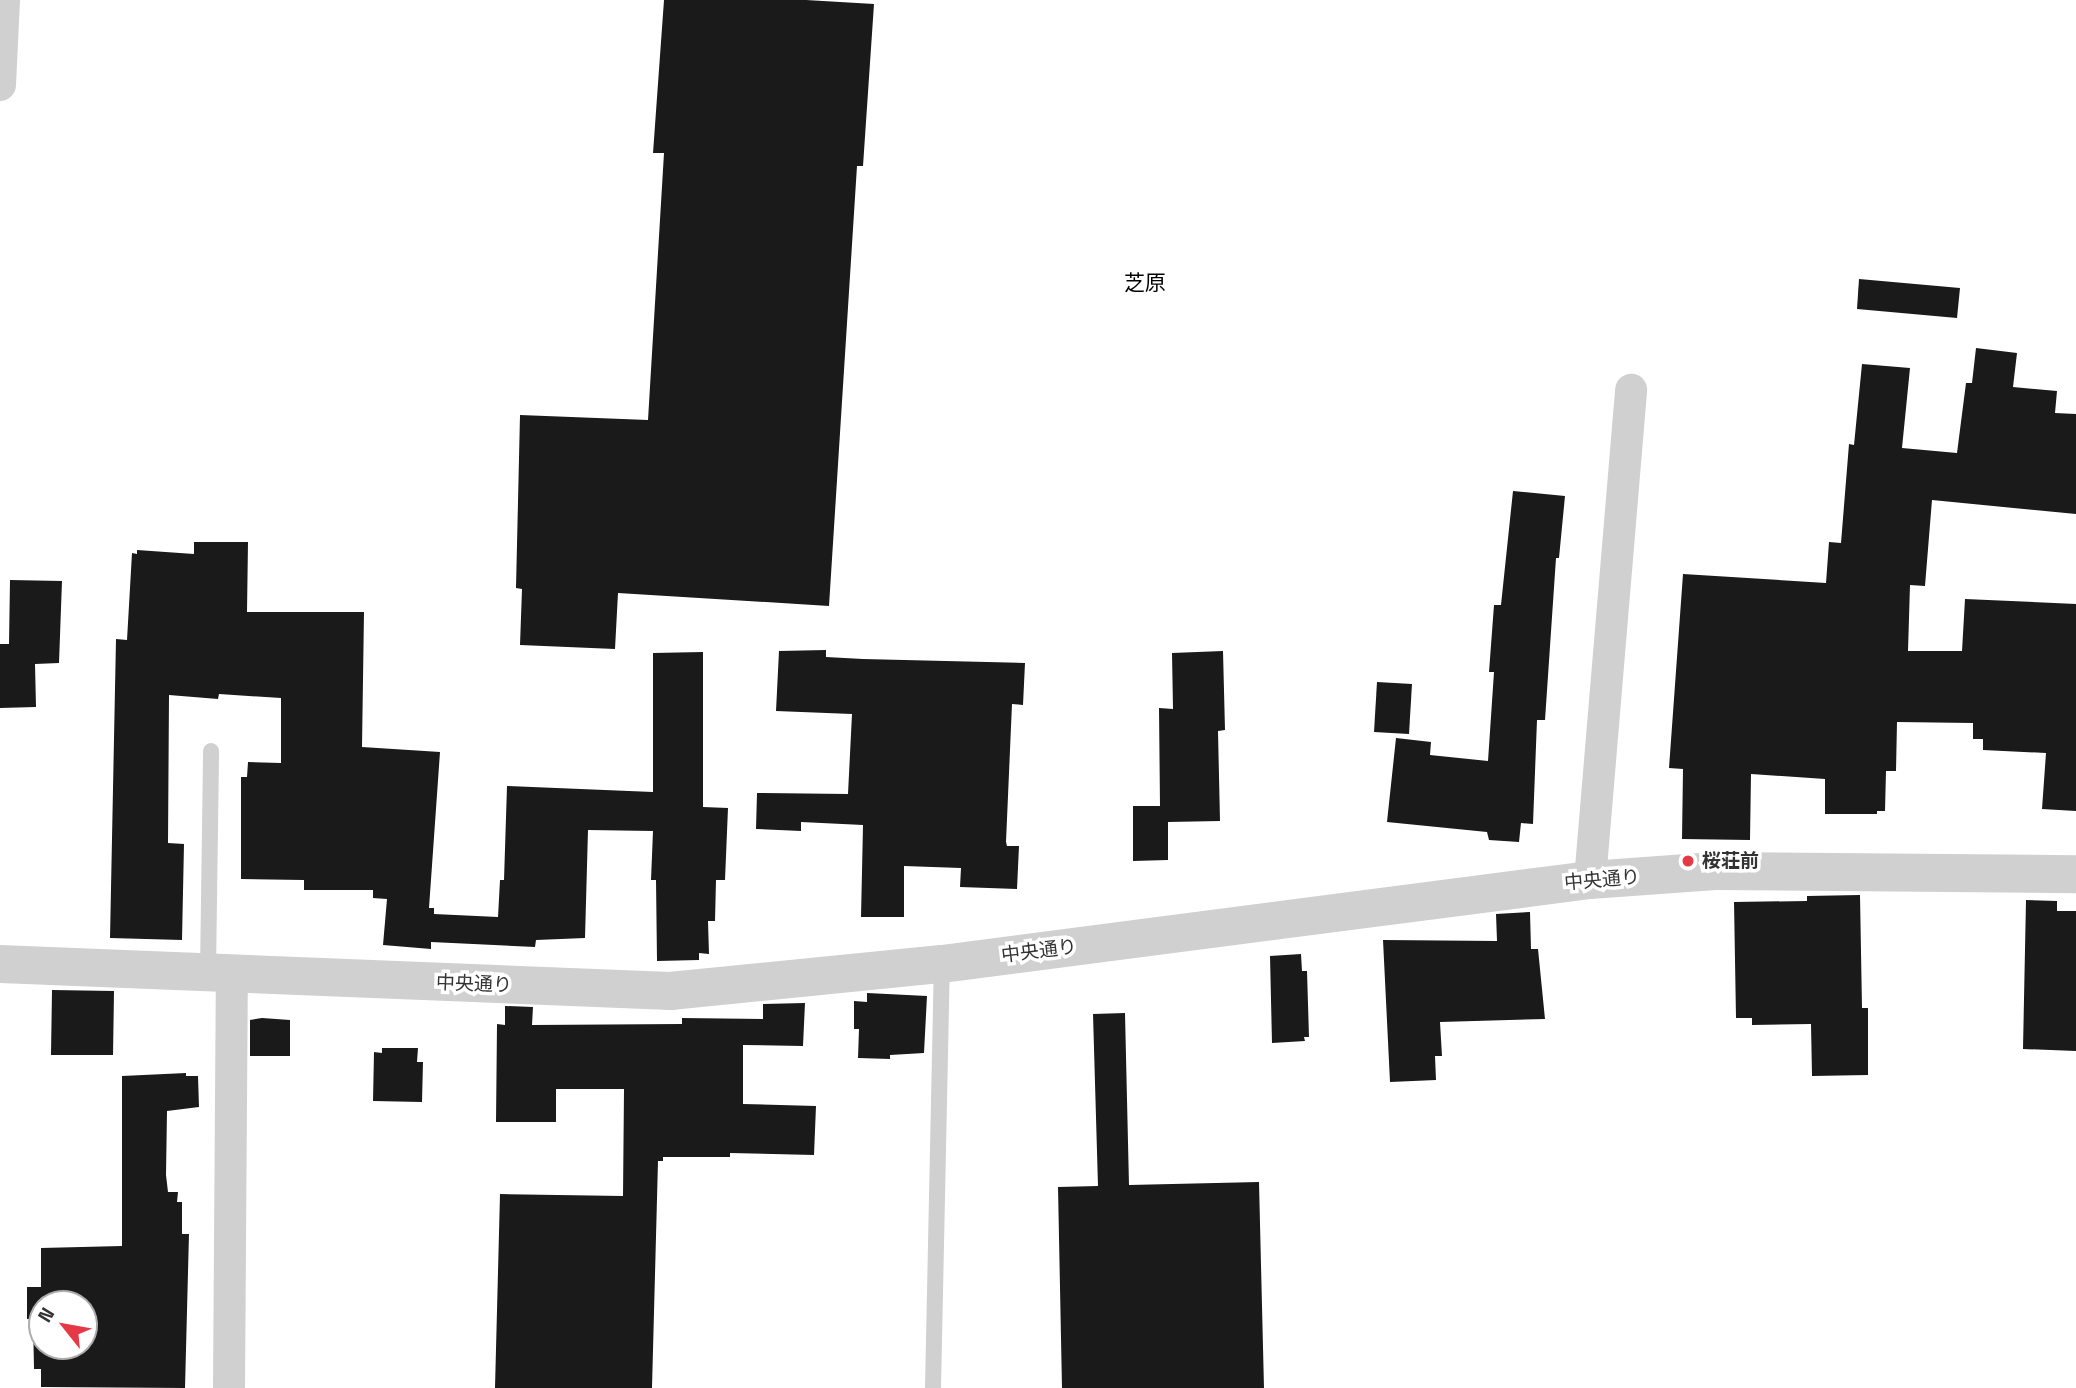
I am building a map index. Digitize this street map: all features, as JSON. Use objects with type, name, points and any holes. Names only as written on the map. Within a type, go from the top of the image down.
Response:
[{"type":"street","points":[[0,85],[4,0]]},
{"type":"street","points":[[1590,880],[1631,390]]},
{"type":"street","name":"中央通り","points":[[0,964],[670,991],[942,964],[1590,880],[1715,871],[2076,874]]},
{"type":"street","points":[[220,973],[229,1388]]},
{"type":"lane","points":[[211,751],[220,973]]},
{"type":"lane","points":[[933,1388],[942,964]]},
{"type":"building","points":[[664,0],[806,0],[874,4],[863,166],[857,166],[829,606],[618,593],[615,649],[520,645],[522,589],[516,588],[520,415],[648,420],[664,153],[653,153]]},
{"type":"building","points":[[1859,279],[1960,288],[1957,318],[1857,309]]},
{"type":"building","points":[[1976,348],[2017,353],[2013,387],[2057,391],[2055,413],[2076,414],[2076,514],[1932,500],[1925,586],[1910,585],[1908,651],[1962,651],[1965,599],[2076,604],[2076,811],[2042,809],[2046,753],[1983,750],[1983,739],[1973,739],[1973,723],[1897,722],[1896,771],[1886,771],[1885,811],[1877,811],[1877,814],[1825,814],[1825,779],[1751,774],[1750,840],[1682,839],[1683,769],[1669,768],[1683,574],[1826,583],[1829,542],[1841,543],[1849,444],[1854,445],[1862,364],[1910,368],[1902,448],[1957,453],[1966,383],[1972,383]]},
{"type":"building","points":[[1513,491],[1565,496],[1559,558],[1556,558],[1545,720],[1537,720],[1533,824],[1521,823],[1519,842],[1489,840],[1487,832],[1387,822],[1396,738],[1431,742],[1430,755],[1488,761],[1494,672],[1489,672],[1494,605],[1501,605]]},
{"type":"building","points":[[194,542],[248,542],[247,612],[364,612],[362,747],[440,752],[429,908],[434,908],[434,914],[498,917],[500,880],[504,880],[507,786],[653,792],[653,653],[703,652],[703,807],[728,808],[725,880],[716,880],[715,921],[708,921],[709,954],[699,953],[699,960],[657,961],[656,880],[651,880],[653,831],[588,830],[585,938],[536,940],[535,947],[431,942],[431,949],[383,945],[387,899],[373,898],[373,890],[304,890],[304,880],[241,879],[241,777],[247,777],[248,762],[281,763],[281,698],[219,694],[218,699],[169,695],[168,843],[184,844],[182,940],[110,938],[116,639],[127,640],[132,553],[137,554],[137,550],[194,554]]},
{"type":"building","points":[[10,580],[62,581],[59,663],[35,664],[36,707],[0,708],[0,644],[9,644]]},
{"type":"building","points":[[826,650],[826,657],[1025,663],[1023,705],[1012,704],[1006,842],[1007,846],[1019,846],[1017,889],[960,887],[961,868],[904,866],[904,917],[861,917],[863,825],[801,822],[801,831],[756,829],[757,793],[848,794],[852,714],[776,711],[779,651]]},
{"type":"building","points":[[1223,651],[1225,730],[1218,731],[1220,821],[1168,822],[1168,860],[1133,861],[1133,806],[1160,806],[1159,708],[1173,709],[1172,653]]},
{"type":"building","points":[[1377,682],[1412,684],[1409,734],[1374,732]]},
{"type":"building","points":[[1860,895],[1862,1008],[1868,1008],[1868,1075],[1812,1076],[1811,1024],[1752,1025],[1752,1018],[1736,1018],[1734,902],[1807,901],[1807,896]]},
{"type":"building","points":[[2026,900],[2057,901],[2057,911],[2076,911],[2076,1051],[2023,1049]]},
{"type":"building","points":[[1530,912],[1531,949],[1538,949],[1545,1019],[1440,1022],[1442,1056],[1435,1056],[1436,1080],[1390,1082],[1383,940],[1497,941],[1496,914]]},
{"type":"building","points":[[1301,954],[1302,971],[1307,971],[1309,1037],[1304,1037],[1305,1041],[1272,1043],[1270,956]]},
{"type":"building","points":[[52,990],[114,991],[113,1055],[51,1055]]},
{"type":"building","points":[[867,993],[927,996],[924,1053],[890,1055],[890,1059],[858,1058],[859,1029],[854,1029],[854,1001],[867,1002]]},
{"type":"building","points":[[805,1003],[803,1046],[743,1045],[743,1104],[816,1106],[814,1155],[730,1153],[730,1157],[663,1157],[663,1161],[658,1161],[652,1388],[495,1388],[500,1194],[623,1196],[624,1089],[556,1089],[556,1122],[496,1122],[497,1024],[505,1025],[505,1006],[533,1007],[532,1025],[682,1024],[682,1018],[763,1019],[763,1004]]},
{"type":"building","points":[[1125,1013],[1129,1185],[1259,1182],[1264,1388],[1062,1388],[1058,1187],[1098,1186],[1093,1014]]},
{"type":"building","points":[[250,1020],[290,1020],[290,1056],[250,1056]]},
{"type":"building","points":[[382,1048],[418,1048],[417,1062],[423,1062],[422,1102],[373,1101],[374,1052],[382,1053]]},
{"type":"building","points":[[186,1073],[186,1076],[198,1076],[199,1107],[167,1111],[168,1192],[178,1192],[177,1202],[182,1202],[182,1234],[189,1234],[185,1388],[41,1387],[41,1369],[34,1369],[34,1360],[98,1360],[98,1290],[28,1290],[27,1319],[27,1287],[41,1287],[41,1248],[122,1246],[122,1076]]},
{"type":"place","name":"桜荘前","points":[[1688,861]]},
{"type":"district","name":"芝原","points":[[1145,283]]}]
